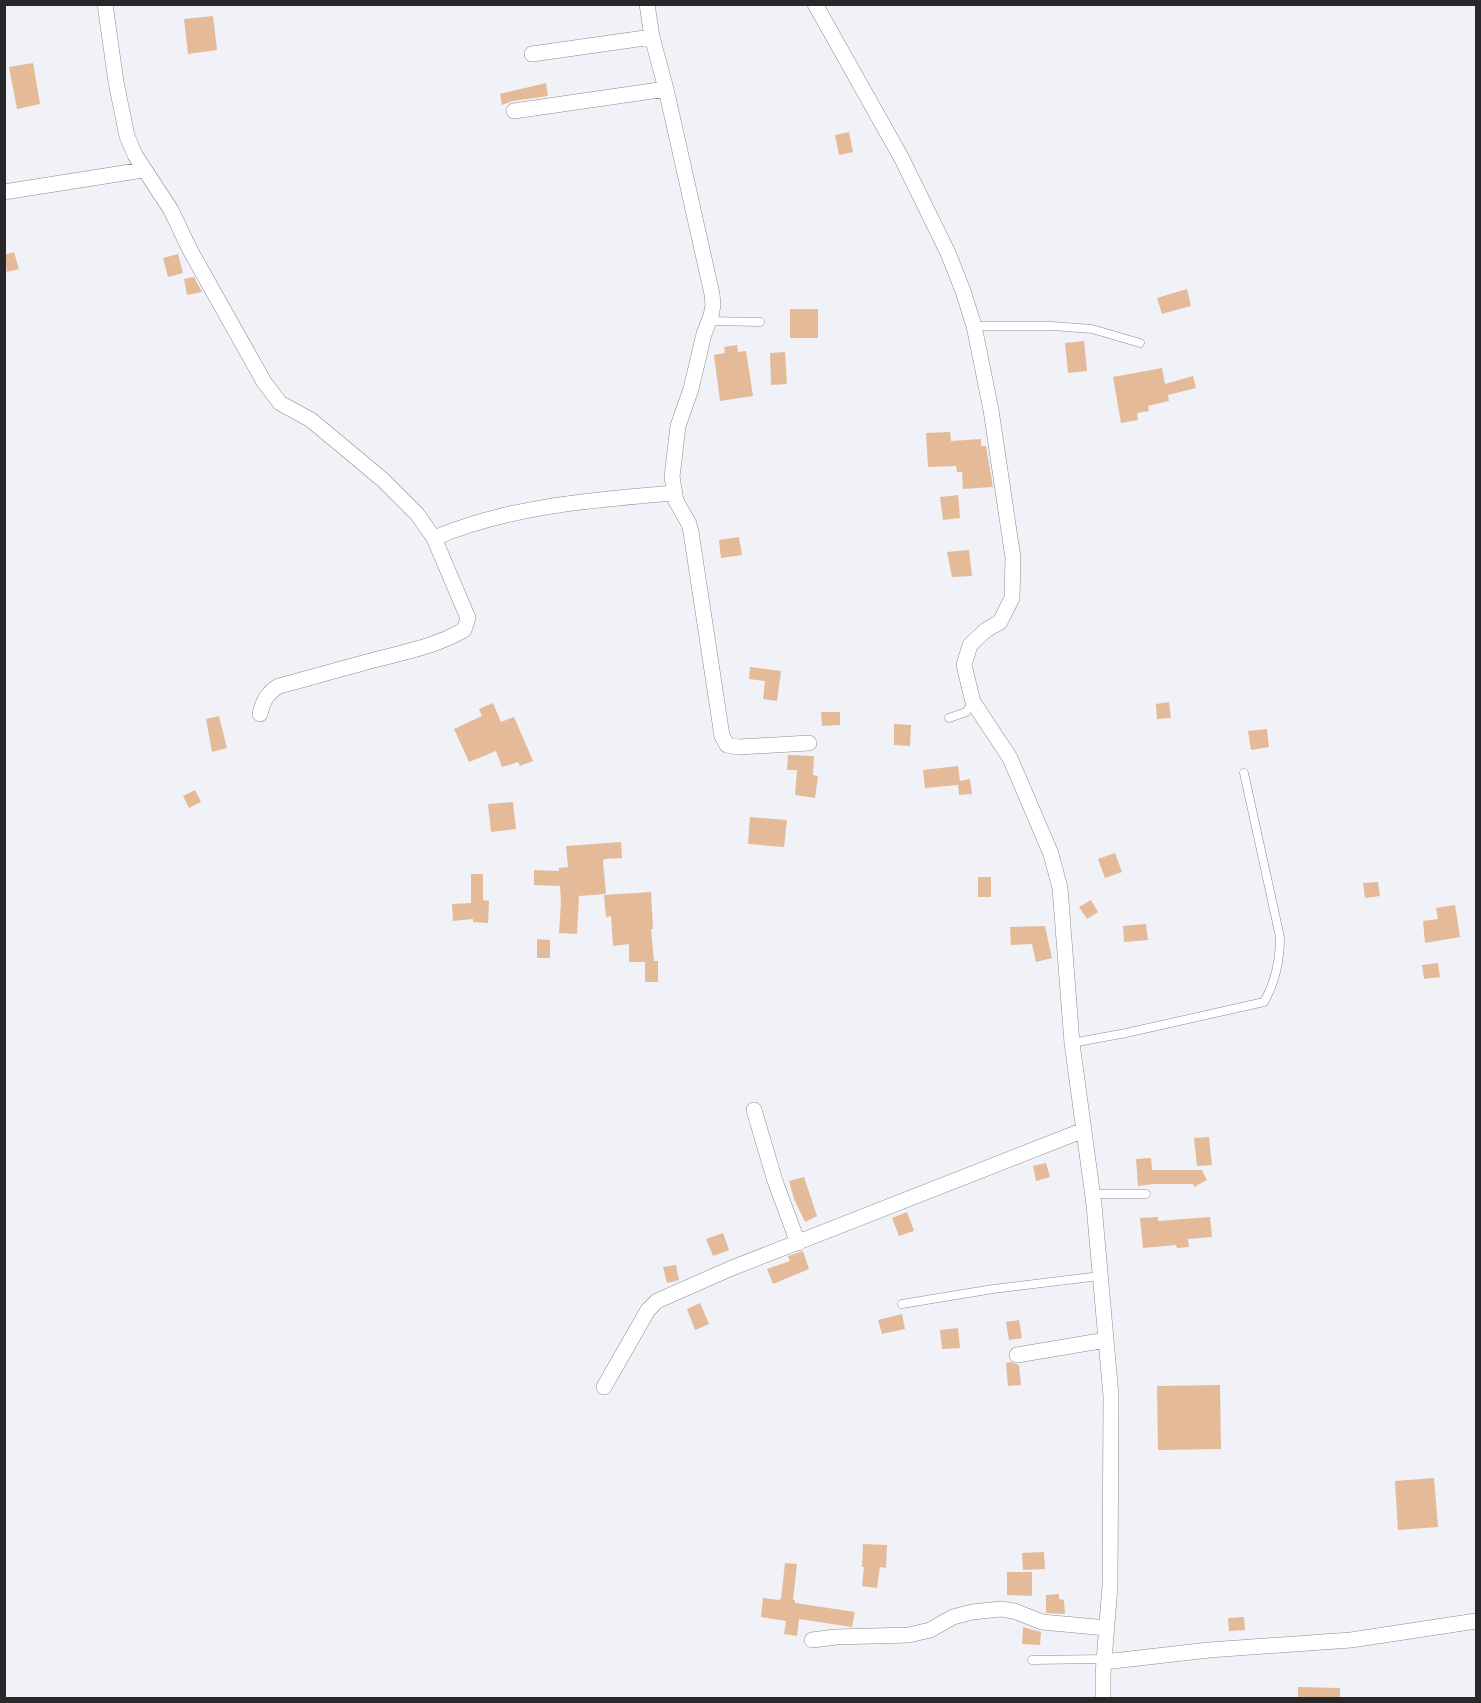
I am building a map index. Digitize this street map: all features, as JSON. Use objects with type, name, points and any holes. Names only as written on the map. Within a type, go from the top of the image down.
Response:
[{"type":"street","points":[[105,4],[116,81],[127,136],[143,170],[171,210],[190,250],[272,395],[280,403],[311,420],[383,480],[417,514],[434,538],[468,618],[464,630],[446,640],[419,650],[279,686],[272,690],[264,701],[260,714]]},
{"type":"street","points":[[647,4],[652,37],[666,89],[712,294],[713,305],[709,321],[691,389],[678,426],[672,477],[673,493],[691,532],[722,736],[727,745],[738,747],[809,743]]},
{"type":"street","points":[[815,4],[912,180],[948,253],[974,326],[991,410],[1013,558],[1012,598],[1000,622],[986,630],[970,645],[964,665],[973,702],[1010,758],[1051,854],[1060,888],[1072,1042],[1092,1194],[1112,1396],[1110,1586],[1103,1698]]},
{"type":"street","points":[[532,54],[652,37]]},
{"type":"street","points":[[514,111],[666,89]]},
{"type":"street","points":[[4,192],[143,170]]},
{"type":"street","points":[[434,538],[484,519],[527,509],[581,500],[673,493]]},
{"type":"street","points":[[754,1110],[775,1181],[798,1243]]},
{"type":"street","points":[[604,1387],[648,1310],[657,1301],[732,1268],[1084,1130]]},
{"type":"street","points":[[1017,1355],[1106,1340]]},
{"type":"street","points":[[812,1640],[847,1636],[909,1635],[930,1630],[953,1617],[1001,1609],[1014,1611],[1042,1622],[1107,1628]]},
{"type":"street","points":[[1104,1661],[1209,1650],[1351,1640],[1476,1621]]},
{"type":"lane","points":[[709,321],[760,322]]},
{"type":"lane","points":[[974,326],[1052,326],[1092,329],[1140,342]]},
{"type":"lane","points":[[949,718],[966,712],[973,702]]},
{"type":"lane","points":[[1072,1042],[1126,1033],[1264,1002],[1274,986],[1280,953],[1280,937],[1244,773]]},
{"type":"lane","points":[[1092,1194],[1146,1194]]},
{"type":"lane","points":[[902,1304],[1004,1287],[1100,1276]]},
{"type":"lane","points":[[1032,1660],[1104,1661]]},
{"type":"building","points":[[213,16],[217,50],[188,54],[184,19]]},
{"type":"building","points":[[33,63],[40,104],[17,109],[9,67]]},
{"type":"building","points":[[546,83],[548,96],[513,101],[502,105],[500,94]]},
{"type":"building","points":[[849,132],[853,152],[839,155],[835,135]]},
{"type":"building","points":[[14,252],[19,269],[7,272],[4,255]]},
{"type":"building","points":[[178,254],[183,273],[168,277],[163,258]]},
{"type":"building","points":[[194,277],[202,292],[187,295],[184,279]]},
{"type":"building","points":[[1187,289],[1191,306],[1162,314],[1157,298]]},
{"type":"building","points":[[790,309],[818,309],[818,338],[790,338]]},
{"type":"building","points":[[1084,341],[1087,371],[1068,373],[1065,343]]},
{"type":"building","points":[[737,345],[738,352],[746,351],[753,396],[720,401],[714,355],[725,353],[724,347]]},
{"type":"building","points":[[785,352],[787,384],[771,385],[770,353]]},
{"type":"building","points":[[1162,368],[1165,384],[1193,376],[1196,388],[1168,395],[1169,401],[1148,406],[1149,411],[1137,413],[1138,420],[1121,423],[1113,377]]},
{"type":"building","points":[[950,432],[951,441],[981,439],[981,446],[986,446],[993,487],[963,489],[962,472],[957,472],[956,466],[928,467],[926,433]]},
{"type":"building","points":[[958,495],[960,518],[943,520],[940,497]]},
{"type":"building","points":[[739,537],[742,555],[721,558],[719,540]]},
{"type":"building","points":[[969,550],[972,576],[952,577],[947,552]]},
{"type":"building","points":[[750,667],[781,671],[777,701],[763,699],[765,681],[749,679]]},
{"type":"building","points":[[1169,702],[1171,718],[1157,719],[1156,704]]},
{"type":"building","points":[[493,703],[501,722],[514,717],[533,761],[520,766],[518,762],[502,767],[496,751],[469,762],[454,729],[482,716],[479,709]]},
{"type":"building","points":[[821,712],[840,712],[840,725],[822,726]]},
{"type":"building","points":[[219,716],[227,748],[212,752],[206,719]]},
{"type":"building","points":[[894,724],[911,725],[910,746],[894,745]]},
{"type":"building","points":[[1267,729],[1269,747],[1251,750],[1248,731]]},
{"type":"building","points":[[788,755],[814,756],[813,775],[818,776],[815,798],[795,795],[797,770],[787,770]]},
{"type":"building","points":[[958,766],[960,781],[970,779],[972,794],[959,795],[958,785],[925,788],[923,770]]},
{"type":"building","points":[[195,790],[201,802],[189,808],[183,796]]},
{"type":"building","points":[[513,802],[516,829],[491,832],[488,804]]},
{"type":"building","points":[[750,817],[787,820],[784,847],[748,844]]},
{"type":"building","points":[[621,842],[622,858],[603,861],[606,894],[579,896],[577,934],[559,933],[560,886],[534,885],[534,870],[559,871],[559,868],[568,867],[566,846]]},
{"type":"building","points":[[1115,853],[1122,872],[1105,878],[1098,859]]},
{"type":"building","points":[[471,874],[483,874],[483,900],[489,901],[488,923],[473,922],[473,919],[453,921],[452,904],[471,903]]},
{"type":"building","points":[[978,877],[991,877],[991,897],[978,897]]},
{"type":"building","points":[[1378,882],[1380,896],[1365,898],[1363,883]]},
{"type":"building","points":[[651,892],[653,929],[651,929],[654,961],[658,961],[658,982],[645,982],[645,962],[629,962],[629,944],[613,946],[611,916],[606,917],[604,895]]},
{"type":"building","points":[[1091,900],[1098,912],[1087,919],[1079,907]]},
{"type":"building","points":[[1455,905],[1460,937],[1425,943],[1423,921],[1438,919],[1436,908]]},
{"type":"building","points":[[1146,924],[1148,940],[1124,942],[1123,926]]},
{"type":"building","points":[[1045,926],[1052,958],[1036,962],[1032,944],[1011,945],[1010,927]]},
{"type":"building","points":[[537,939],[550,940],[550,958],[537,958]]},
{"type":"building","points":[[1438,963],[1440,977],[1424,979],[1422,965]]},
{"type":"building","points":[[1209,1137],[1212,1165],[1197,1166],[1194,1138]]},
{"type":"building","points":[[1151,1158],[1152,1170],[1202,1170],[1207,1180],[1194,1187],[1193,1184],[1138,1186],[1136,1159]]},
{"type":"building","points":[[1046,1163],[1050,1177],[1036,1181],[1033,1166]]},
{"type":"building","points":[[804,1177],[817,1216],[805,1222],[794,1199],[789,1181]]},
{"type":"building","points":[[907,1212],[914,1231],[899,1236],[892,1218]]},
{"type":"building","points":[[1158,1217],[1158,1221],[1210,1217],[1212,1237],[1188,1239],[1189,1247],[1177,1248],[1176,1245],[1143,1248],[1140,1218]]},
{"type":"building","points":[[723,1233],[729,1250],[713,1256],[706,1239]]},
{"type":"building","points":[[803,1251],[809,1269],[773,1284],[767,1269],[790,1261],[788,1256]]},
{"type":"building","points":[[676,1265],[679,1280],[667,1283],[663,1267]]},
{"type":"building","points":[[700,1303],[709,1324],[695,1330],[687,1309]]},
{"type":"building","points":[[902,1314],[905,1329],[882,1334],[878,1320]]},
{"type":"building","points":[[1019,1320],[1022,1338],[1009,1340],[1006,1322]]},
{"type":"building","points":[[958,1328],[960,1348],[942,1349],[940,1330]]},
{"type":"building","points":[[1006,1363],[1019,1365],[1021,1385],[1008,1386]]},
{"type":"building","points":[[1220,1385],[1221,1449],[1158,1450],[1157,1386]]},
{"type":"building","points":[[1434,1478],[1438,1527],[1398,1530],[1395,1481]]},
{"type":"building","points":[[863,1544],[887,1545],[886,1568],[880,1567],[877,1588],[862,1586]]},
{"type":"building","points":[[1044,1552],[1045,1569],[1023,1570],[1022,1553]]},
{"type":"building","points":[[785,1563],[797,1564],[793,1600],[795,1603],[855,1612],[852,1627],[799,1619],[797,1636],[784,1634],[786,1621],[761,1617],[763,1598],[781,1599]]},
{"type":"building","points":[[1007,1572],[1032,1572],[1032,1596],[1007,1595]]},
{"type":"building","points":[[1059,1594],[1059,1599],[1064,1600],[1065,1614],[1046,1613],[1046,1595]]},
{"type":"building","points":[[1244,1617],[1245,1630],[1229,1631],[1228,1618]]},
{"type":"building","points":[[1023,1627],[1041,1632],[1040,1645],[1022,1644]]},
{"type":"building","points":[[1298,1687],[1340,1688],[1340,1698],[1298,1698]]}]
